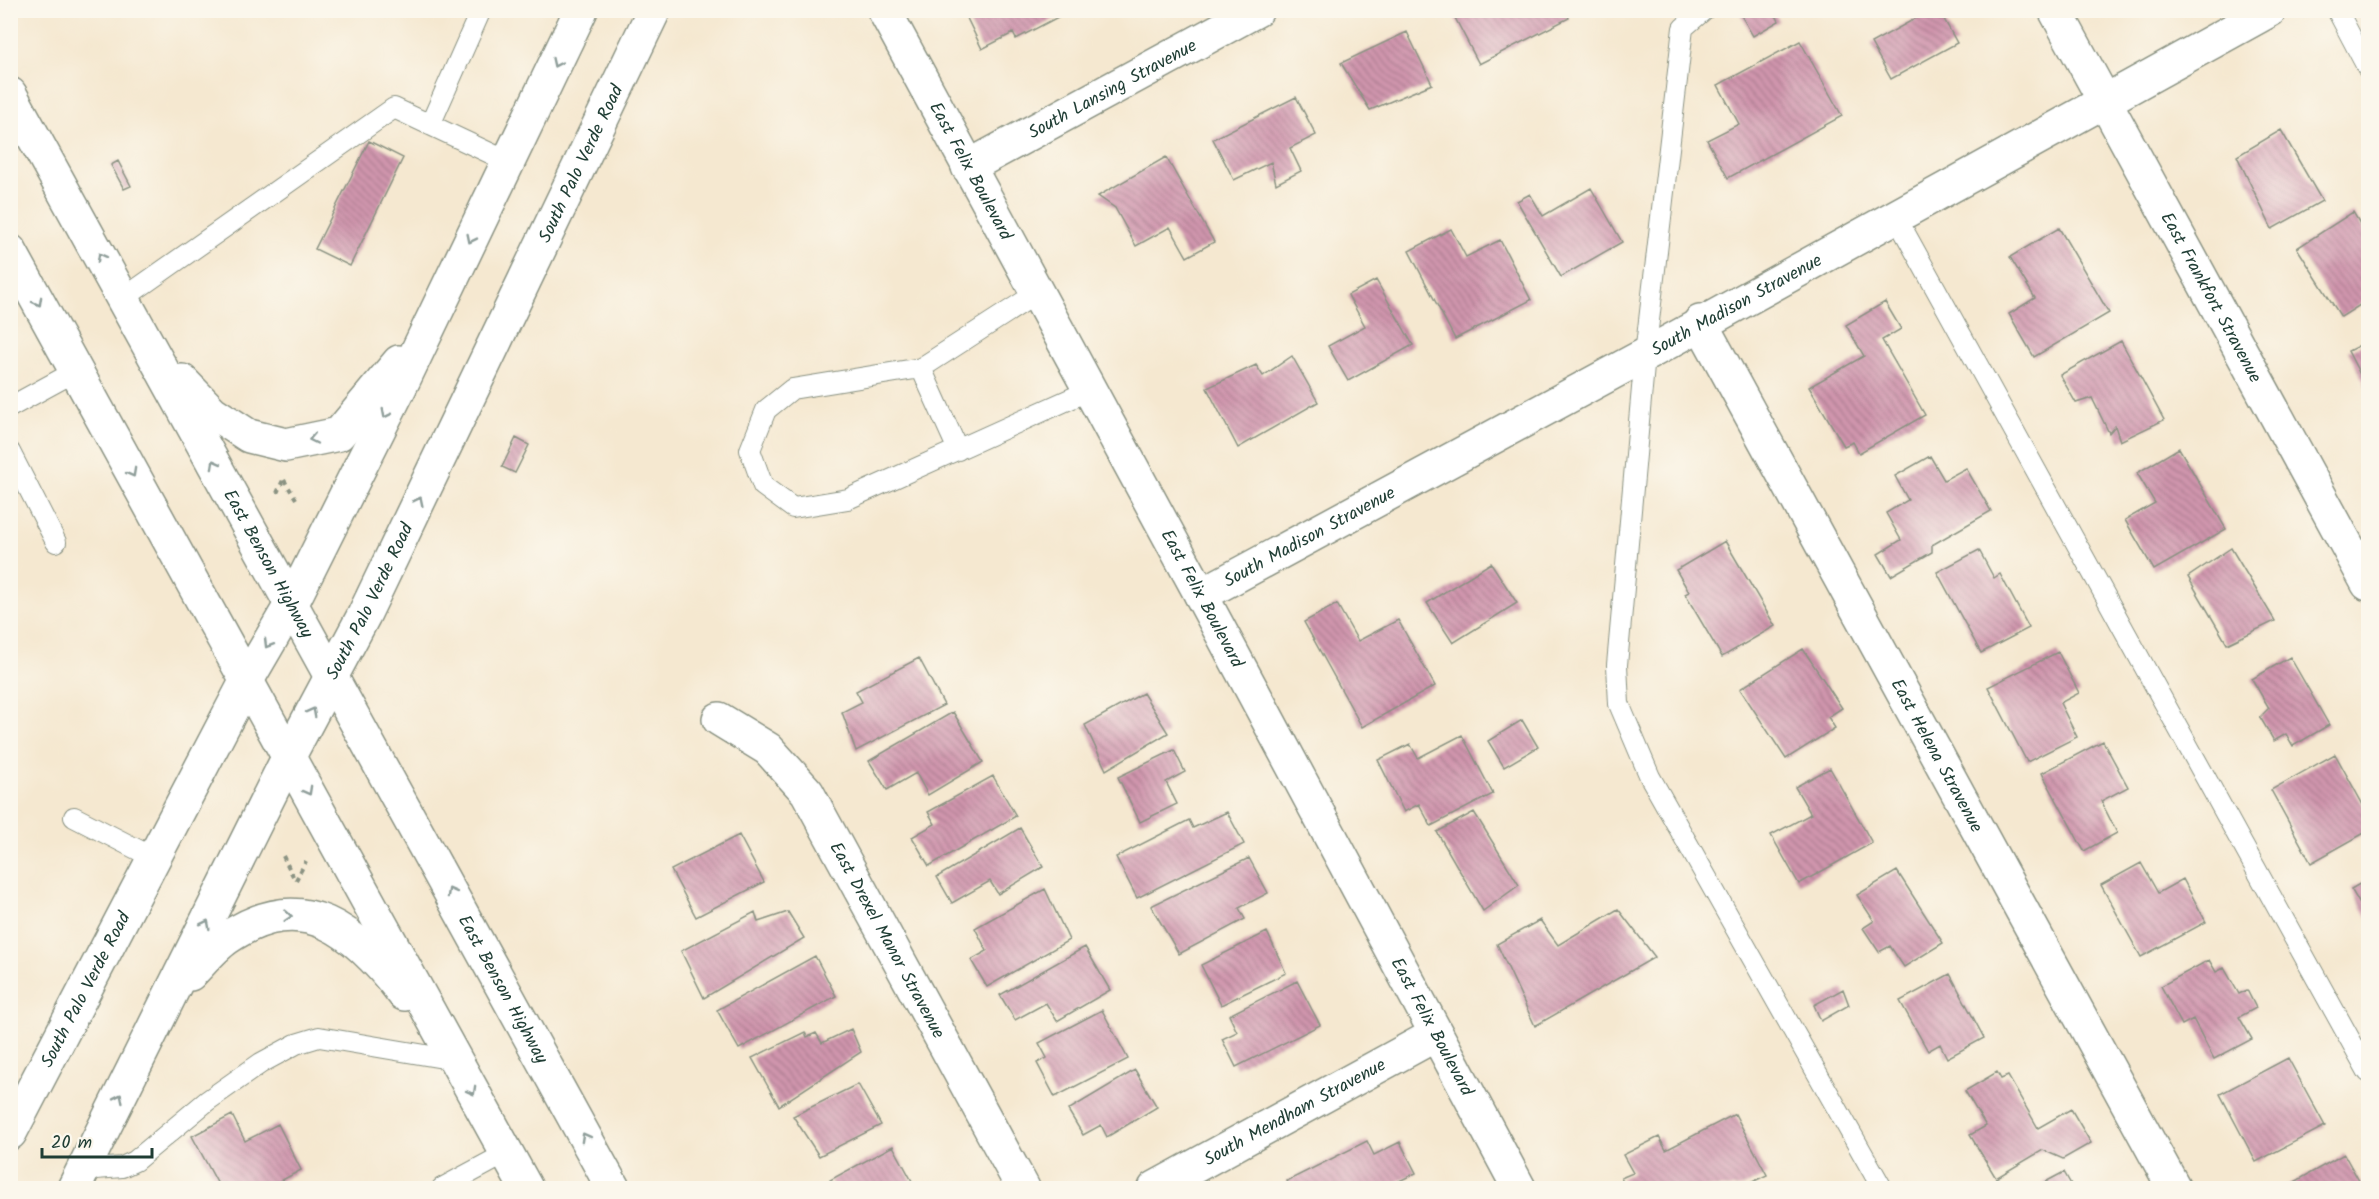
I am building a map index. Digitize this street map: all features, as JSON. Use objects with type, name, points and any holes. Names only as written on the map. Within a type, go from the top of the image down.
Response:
[{"type":"main road","name":"South Palo Verde Road","points":[[10,1133],[246,682],[292,603],[428,329],[581,10]]},
{"type":"main road","name":"South Palo Verde Road","points":[[79,1179],[289,756],[369,604],[654,10]]},
{"type":"main road","name":"East Felix Boulevard","points":[[884,10],[1202,595],[1435,1035],[1519,1188]]},
{"type":"main road","name":"South Lansing Stravenue","points":[[968,167],[1257,10]]},
{"type":"main road","name":"East Frankfort Stravenue","points":[[2055,10],[2368,584]]},
{"type":"main road","name":"South Madison Stravenue","points":[[1202,595],[1645,355],[1700,322],[2270,10]]},
{"type":"main road","name":"East Benson Highway","points":[[10,94],[613,1188]]},
{"type":"main road","points":[[10,251],[526,1188]]},
{"type":"main road","name":"East Helena Stravenue","points":[[1700,322],[2174,1188]]},
{"type":"main road","points":[[151,348],[212,412],[249,436],[286,445],[339,434],[428,329]]},
{"type":"main road","name":"East Drexel Manor Stravenue","points":[[719,719],[768,749],[807,792],[1023,1188]]},
{"type":"main road","points":[[172,992],[226,938],[277,915],[318,918],[352,936],[400,989],[455,1060]]},
{"type":"main road","name":"South Mendham Stravenue","points":[[1155,1188],[1435,1035]]},
{"type":"lane","points":[[430,125],[481,10]]},
{"type":"lane","points":[[1704,10],[1683,28],[1645,355],[1617,665],[1619,704],[1650,777],[1882,1188]]},
{"type":"lane","points":[[2337,10],[2368,69]]},
{"type":"lane","points":[[124,298],[394,108],[509,162]]},
{"type":"lane","points":[[1895,215],[2368,1072]]},
{"type":"lane","points":[[1037,293],[921,368],[792,388],[766,410],[750,450],[763,486],[793,508],[848,499],[1090,390]]},
{"type":"lane","points":[[921,368],[958,450]]},
{"type":"lane","points":[[10,407],[76,371]]},
{"type":"lane","points":[[10,452],[57,542]]},
{"type":"lane","points":[[74,817],[154,858]]},
{"type":"lane","points":[[79,1179],[135,1161],[207,1101],[261,1063],[296,1044],[319,1037],[455,1060]]},
{"type":"lane","points":[[442,1188],[507,1153]]},
{"type":"path","points":[[277,493],[285,471]]},
{"type":"path","points":[[284,479],[298,502]]},
{"type":"path","points":[[283,856],[296,881]]},
{"type":"path","points":[[296,892],[296,881],[306,861]]},
{"type":"building","points":[[963,10],[1057,10],[1060,16],[1016,39],[1013,33],[982,49]]},
{"type":"building","points":[[1451,10],[1565,10],[1569,18],[1479,64]]},
{"type":"building","points":[[1738,10],[1773,10],[1779,21],[1753,36]]},
{"type":"building","points":[[1931,10],[1939,10],[1957,43],[1891,79],[1871,43]]},
{"type":"building","points":[[1407,32],[1432,84],[1370,110],[1341,63]]},
{"type":"building","points":[[1800,41],[1842,116],[1728,178],[1707,140],[1739,124],[1718,85]]},
{"type":"building","points":[[1296,97],[1316,135],[1290,148],[1301,171],[1276,184],[1271,162],[1234,180],[1213,139]]},
{"type":"building","points":[[2281,130],[2322,201],[2272,229],[2237,156]]},
{"type":"building","points":[[369,141],[403,158],[350,266],[315,249]]},
{"type":"building","points":[[1166,157],[1214,242],[1187,257],[1170,227],[1136,246],[1115,208],[1098,196]]},
{"type":"building","points":[[118,161],[131,186],[124,189],[111,165]]},
{"type":"building","points":[[1591,188],[1622,242],[1561,277],[1517,201],[1530,194],[1543,216]]},
{"type":"building","points":[[2353,212],[2368,237],[2368,300],[2341,317],[2297,248]]},
{"type":"building","points":[[2059,228],[2109,313],[2034,357],[2009,314],[2035,298],[2010,257]]},
{"type":"building","points":[[1451,229],[1466,257],[1500,240],[1531,300],[1455,339],[1409,251]]},
{"type":"building","points":[[1376,280],[1413,345],[1348,381],[1328,346],[1365,326],[1348,295]]},
{"type":"building","points":[[1885,302],[1901,329],[1882,340],[1925,415],[1859,453],[1853,442],[1844,446],[1809,387],[1864,356],[1846,325]]},
{"type":"building","points":[[2121,341],[2164,420],[2120,441],[2115,426],[2109,433],[2092,398],[2076,403],[2060,375]]},
{"type":"building","points":[[2368,341],[2368,390],[2348,351]]},
{"type":"building","points":[[1292,356],[1318,402],[1238,448],[1207,388],[1256,365],[1263,376]]},
{"type":"building","points":[[516,438],[529,445],[515,473],[502,467]]},
{"type":"building","points":[[2179,448],[2226,529],[2154,570],[2125,520],[2155,503],[2137,473]]},
{"type":"building","points":[[1930,456],[1944,480],[1966,468],[1991,511],[1932,545],[1932,552],[1891,576],[1878,554],[1901,540],[1886,513],[1908,500],[1895,476]]},
{"type":"building","points":[[1725,541],[1775,626],[1722,657],[1685,594],[1689,592],[1676,570]]},
{"type":"building","points":[[2231,548],[2275,621],[2227,644],[2188,577]]},
{"type":"building","points":[[1979,550],[1994,578],[2000,574],[2029,628],[1981,653],[1937,572]]},
{"type":"building","points":[[1491,563],[1517,603],[1453,643],[1427,603]]},
{"type":"building","points":[[1337,604],[1358,641],[1398,620],[1435,686],[1362,727],[1304,622]]},
{"type":"building","points":[[1803,649],[1842,708],[1828,717],[1835,728],[1786,759],[1740,689]]},
{"type":"building","points":[[2058,652],[2079,693],[2060,703],[2077,737],[2027,762],[1988,687]]},
{"type":"building","points":[[2290,657],[2329,725],[2293,746],[2286,734],[2274,741],[2260,717],[2269,708],[2252,679]]},
{"type":"building","points":[[919,658],[944,705],[856,751],[842,712],[862,702],[856,691]]},
{"type":"building","points":[[1143,693],[1168,733],[1106,770],[1085,725]]},
{"type":"building","points":[[953,712],[983,762],[928,795],[916,773],[887,790],[869,761]]},
{"type":"building","points":[[1522,720],[1538,747],[1504,767],[1488,741]]},
{"type":"building","points":[[1462,735],[1493,794],[1431,826],[1419,804],[1404,812],[1378,760],[1410,744],[1418,758]]},
{"type":"building","points":[[2103,741],[2128,787],[2101,801],[2117,833],[2084,851],[2042,773]]},
{"type":"building","points":[[1174,750],[1185,772],[1166,782],[1177,804],[1140,822],[1118,777]]},
{"type":"building","points":[[2335,754],[2368,814],[2368,831],[2311,863],[2271,790]]},
{"type":"building","points":[[1830,768],[1872,843],[1799,884],[1771,835],[1811,814],[1795,787]]},
{"type":"building","points":[[993,776],[1016,816],[929,866],[912,837],[935,824],[928,812]]},
{"type":"building","points":[[1227,812],[1244,844],[1137,898],[1116,857],[1189,820],[1193,828]]},
{"type":"building","points":[[1474,812],[1519,885],[1483,911],[1437,832]]},
{"type":"building","points":[[1020,828],[1043,867],[998,894],[990,881],[952,903],[937,877]]},
{"type":"building","points":[[739,835],[764,882],[696,917],[671,870]]},
{"type":"building","points":[[1249,858],[1268,893],[1239,908],[1245,919],[1179,954],[1151,906]]},
{"type":"building","points":[[2141,863],[2158,893],[2183,879],[2206,922],[2141,957],[2101,885]]},
{"type":"building","points":[[1897,871],[1943,943],[1904,967],[1890,946],[1879,952],[1863,928],[1874,921],[1857,895]]},
{"type":"building","points":[[2368,879],[2368,918],[2351,889]]},
{"type":"building","points":[[1045,889],[1069,940],[987,987],[971,960],[987,951],[975,928]]},
{"type":"building","points":[[1618,909],[1655,957],[1535,1026],[1497,944],[1540,920],[1558,945]]},
{"type":"building","points":[[755,912],[758,922],[788,912],[804,938],[704,998],[681,951]]},
{"type":"building","points":[[1267,932],[1286,973],[1221,1005],[1201,965]]},
{"type":"building","points":[[1085,947],[1110,990],[1057,1021],[1046,1003],[1015,1020],[1000,995]]},
{"type":"building","points":[[815,956],[836,996],[739,1049],[717,1010]]},
{"type":"building","points":[[2209,960],[2216,972],[2224,968],[2239,994],[2247,990],[2256,1008],[2239,1017],[2252,1039],[2214,1059],[2193,1019],[2182,1025],[2161,986]]},
{"type":"building","points":[[1950,974],[1984,1038],[1947,1058],[1940,1044],[1928,1051],[1900,1001]]},
{"type":"building","points":[[1297,981],[1320,1025],[1236,1067],[1222,1039],[1237,1032],[1229,1015]]},
{"type":"building","points":[[1843,989],[1849,1005],[1821,1021],[1814,1005]]},
{"type":"building","points":[[1102,1010],[1128,1059],[1055,1097],[1037,1063],[1047,1058],[1039,1043]]},
{"type":"building","points":[[851,1029],[861,1052],[779,1106],[752,1058],[805,1032],[807,1037],[816,1033],[822,1043]]},
{"type":"building","points":[[2288,1058],[2325,1126],[2256,1162],[2220,1094]]},
{"type":"building","points":[[1135,1070],[1157,1107],[1107,1137],[1101,1125],[1083,1135],[1068,1110]]},
{"type":"building","points":[[1997,1072],[2001,1079],[2008,1076],[2038,1128],[2071,1109],[2091,1143],[2063,1159],[2043,1150],[1996,1178],[1970,1135],[1986,1126],[1965,1091]]},
{"type":"building","points":[[858,1084],[881,1125],[819,1156],[793,1116]]},
{"type":"building","points":[[1735,1114],[1767,1175],[1740,1188],[1626,1188],[1621,1178],[1633,1173],[1623,1155],[1659,1137],[1666,1150]]},
{"type":"building","points":[[232,1115],[245,1141],[278,1124],[301,1170],[275,1184],[277,1188],[220,1188],[192,1136]]},
{"type":"building","points":[[1367,1141],[1374,1155],[1400,1142],[1416,1173],[1385,1188],[1291,1188],[1287,1181]]},
{"type":"building","points":[[893,1146],[913,1183],[903,1188],[834,1188],[830,1180]]},
{"type":"building","points":[[2344,1154],[2363,1188],[2284,1188]]},
{"type":"building","points":[[2064,1172],[2073,1188],[2034,1188]]}]
